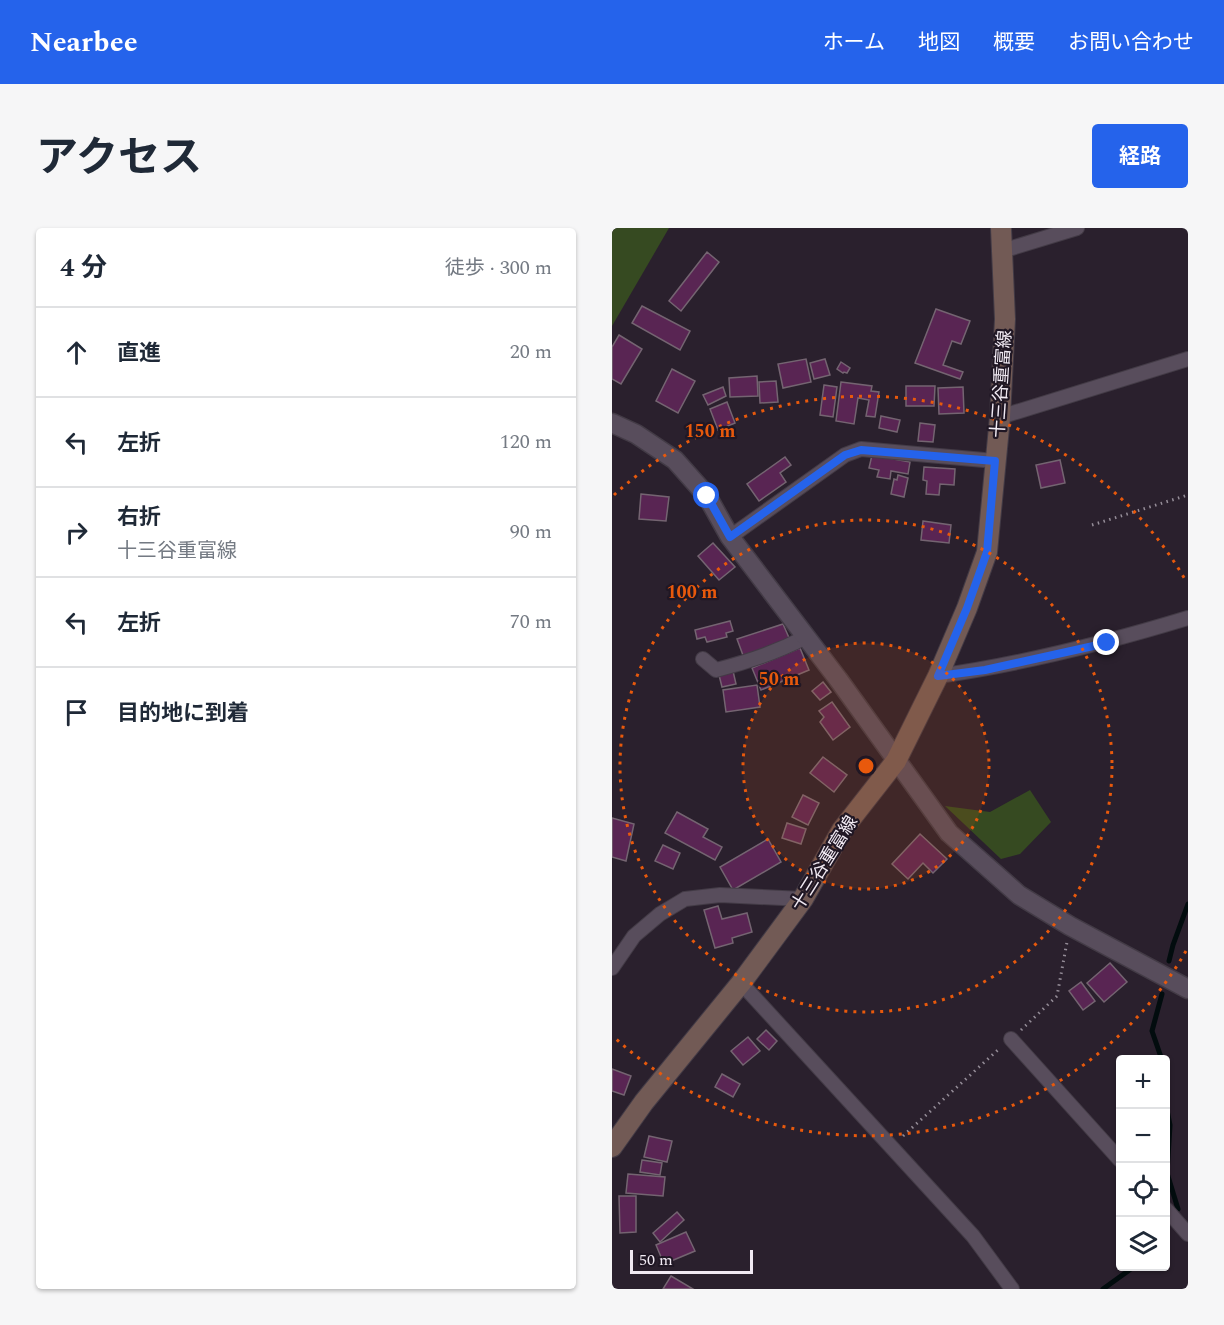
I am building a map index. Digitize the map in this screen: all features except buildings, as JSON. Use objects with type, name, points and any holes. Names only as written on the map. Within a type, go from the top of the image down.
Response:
[{"type":"main road","name":"十三谷重富線","points":[[612,1147],[644,1102],[741,983],[804,899],[842,830],[896,761],[938,676],[967,608],[987,552],[1000,417],[1005,319],[1001,228]]},
{"type":"street","points":[[1002,251],[1077,228]]},
{"type":"street","points":[[1000,417],[1188,359]]},
{"type":"street","points":[[612,423],[636,434],[675,460],[707,496],[730,537],[949,833],[1019,894],[1070,926],[1188,989]]},
{"type":"street","points":[[730,537],[845,455],[861,450],[995,461]]},
{"type":"street","points":[[938,676],[985,670],[1107,643],[1188,618]]},
{"type":"street","points":[[703,658],[716,670],[776,652],[806,637]]},
{"type":"street","points":[[612,968],[634,936],[660,914],[685,899],[720,895],[804,899]]},
{"type":"street","points":[[741,983],[974,1236],[1012,1289]]},
{"type":"street","points":[[1011,1039],[1116,1156]]},
{"type":"street","points":[[1170,1214],[1188,1234]]},
{"type":"path","points":[[1092,525],[1188,495]]},
{"type":"green space","points":[[612,228],[669,228],[612,326]]},
{"type":"green space","points":[[1030,790],[1051,822],[1020,854],[1001,859],[945,806],[990,812]]},
{"type":"waterway","points":[[1169,961],[1188,904]]},
{"type":"waterway","points":[[1160,1055],[1152,1031],[1162,994]]},
{"type":"waterway","points":[[1167,1109],[1170,1125],[1167,1173],[1178,1209]]},
{"type":"waterway","points":[[1103,1289],[1128,1271]]},
{"type":"route","points":[[707,496],[730,537],[845,455],[861,450],[995,461],[987,552],[967,608],[938,676],[985,670],[1107,643]]}]
